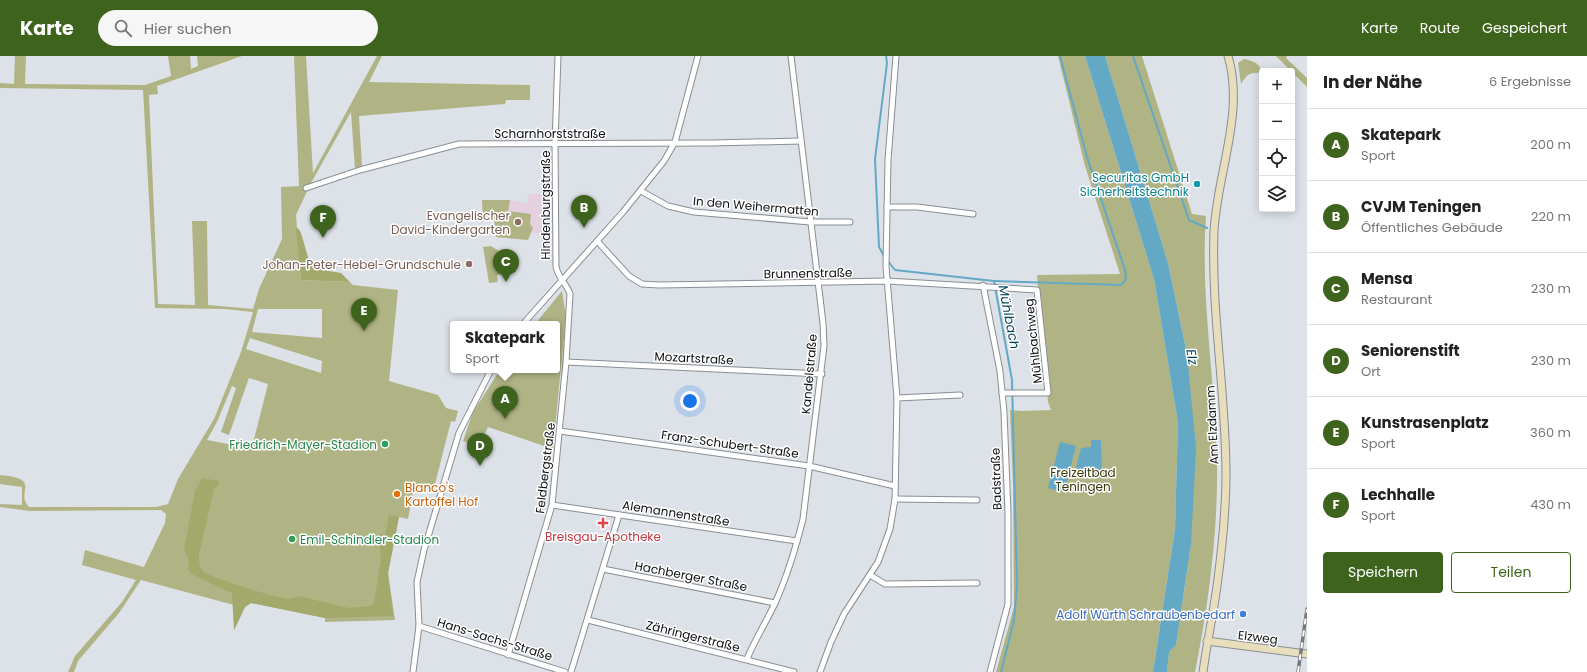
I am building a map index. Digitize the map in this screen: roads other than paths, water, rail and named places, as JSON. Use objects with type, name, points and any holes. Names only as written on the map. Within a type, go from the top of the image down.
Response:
[{"type":"street","name":"Hindenburgstraße","points":[[558,56],[555,143],[556,266],[562,280]]},
{"type":"street","points":[[526,321],[642,191],[664,161],[675,142],[698,56]]},
{"type":"street","name":"Kandelstraße","points":[[747,659],[788,573],[798,541],[803,519],[822,374],[824,346],[823,323],[791,56]]},
{"type":"street","points":[[820,672],[831,642],[844,614],[878,562],[890,529],[895,499],[897,398],[886,255],[890,112],[896,56]]},
{"type":"street","name":"Am Elzdamm","points":[[1203,672],[1217,588],[1225,507],[1225,441],[1214,295],[1214,255],[1217,199],[1234,104],[1234,85],[1228,57]]},
{"type":"street","name":"Scharnhorststraße","points":[[306,188],[360,170],[459,144],[801,141]]},
{"type":"street","name":"In den Weihermatten","points":[[642,191],[668,206],[694,212],[810,222],[850,222]]},
{"type":"street","points":[[887,207],[917,207],[973,214]]},
{"type":"street","name":"Brunnenstraße","points":[[597,242],[629,276],[642,284],[659,285],[887,281],[983,285],[1037,290]]},
{"type":"street","name":"Feldbergstraße","points":[[508,655],[552,505],[566,362],[570,294],[562,280]]},
{"type":"street","name":"Badstraße","points":[[983,285],[1000,371],[1008,513],[1008,604],[990,672]]},
{"type":"street","name":"Mühlbachweg","points":[[1002,393],[1048,392],[1037,290]]},
{"type":"street","name":"Mozartstraße","points":[[566,362],[822,374]]},
{"type":"street","points":[[413,672],[419,626],[417,582],[427,535],[459,433],[489,373]]},
{"type":"street","points":[[897,398],[960,394]]},
{"type":"street","name":"Franz-Schubert-Straße","points":[[560,430],[810,466],[895,486]]},
{"type":"street","points":[[895,499],[977,500]]},
{"type":"street","name":"Alemannenstraße","points":[[552,505],[798,541]]},
{"type":"street","points":[[571,672],[619,515]]},
{"type":"street","name":"Hachberger Straße","points":[[603,569],[775,603]]},
{"type":"street","points":[[870,575],[885,584],[978,583]]},
{"type":"street","name":"Zähringerstraße","points":[[588,620],[794,672]]},
{"type":"street","name":"Hans-Sachs-Straße","points":[[419,626],[565,672]]},
{"type":"street","name":"Elzweg","points":[[1207,641],[1307,654]]},
{"type":"water","points":[[1085,56],[1105,56],[1168,263],[1187,354],[1196,449],[1191,544],[1176,645],[1169,652],[1167,672],[1153,672],[1175,529],[1178,423],[1154,279]]},
{"type":"water","points":[[1091,440],[1101,440],[1102,477],[1088,478],[1087,471],[1076,468],[1081,448],[1091,447]]},
{"type":"water","points":[[1060,442],[1076,446],[1064,492],[1048,488]]},
{"type":"waterway","name":"Mühlbach","points":[[884,256],[879,247],[875,159],[887,63],[886,56]]},
{"type":"waterway","points":[[994,281],[1121,285],[1126,279],[1125,270],[1087,157],[1060,56]]},
{"type":"waterway","points":[[1133,56],[1189,220],[1207,228]]},
{"type":"waterway","name":"Mühlbach","points":[[887,260],[895,270],[994,281],[1012,380],[1017,585],[1014,620],[1001,672]]},
{"type":"railway","points":[[1298,672],[1307,609]]},
{"type":"place","name":"Securitas GmbH Sicherheitstechnik","points":[[1197,184]]},
{"type":"place","name":"Evangelischer David-Kindergarten","points":[[518,222]]},
{"type":"place","name":"CVJM Teningen","points":[[584,228]]},
{"type":"place","name":"Lechhalle","points":[[323,238]]},
{"type":"place","name":"Johan-Peter-Hebel-Grundschule","points":[[469,264]]},
{"type":"place","name":"Mensa","points":[[506,282]]},
{"type":"place","name":"Kunstrasenplatz","points":[[364,331]]},
{"type":"place","name":"Skatepark","points":[[505,419]]},
{"type":"place","name":"Friedrich-Mayer-Stadion","points":[[385,444]]},
{"type":"place","name":"Seniorenstift","points":[[480,466]]},
{"type":"place","name":"Blanco's Kartoffel Hof","points":[[397,494]]},
{"type":"place","name":"Breisgau-Apotheke","points":[[603,523]]},
{"type":"place","name":"Emil-Schindler-Stadion","points":[[292,539]]},
{"type":"place","name":"Adolf Würth Schraubenbedarf","points":[[1243,614]]},
{"type":"water label","name":"Elz","points":[[1192,357]]},
{"type":"park label","name":"Freizeitbad Teningen","points":[[1083,479]]}]
